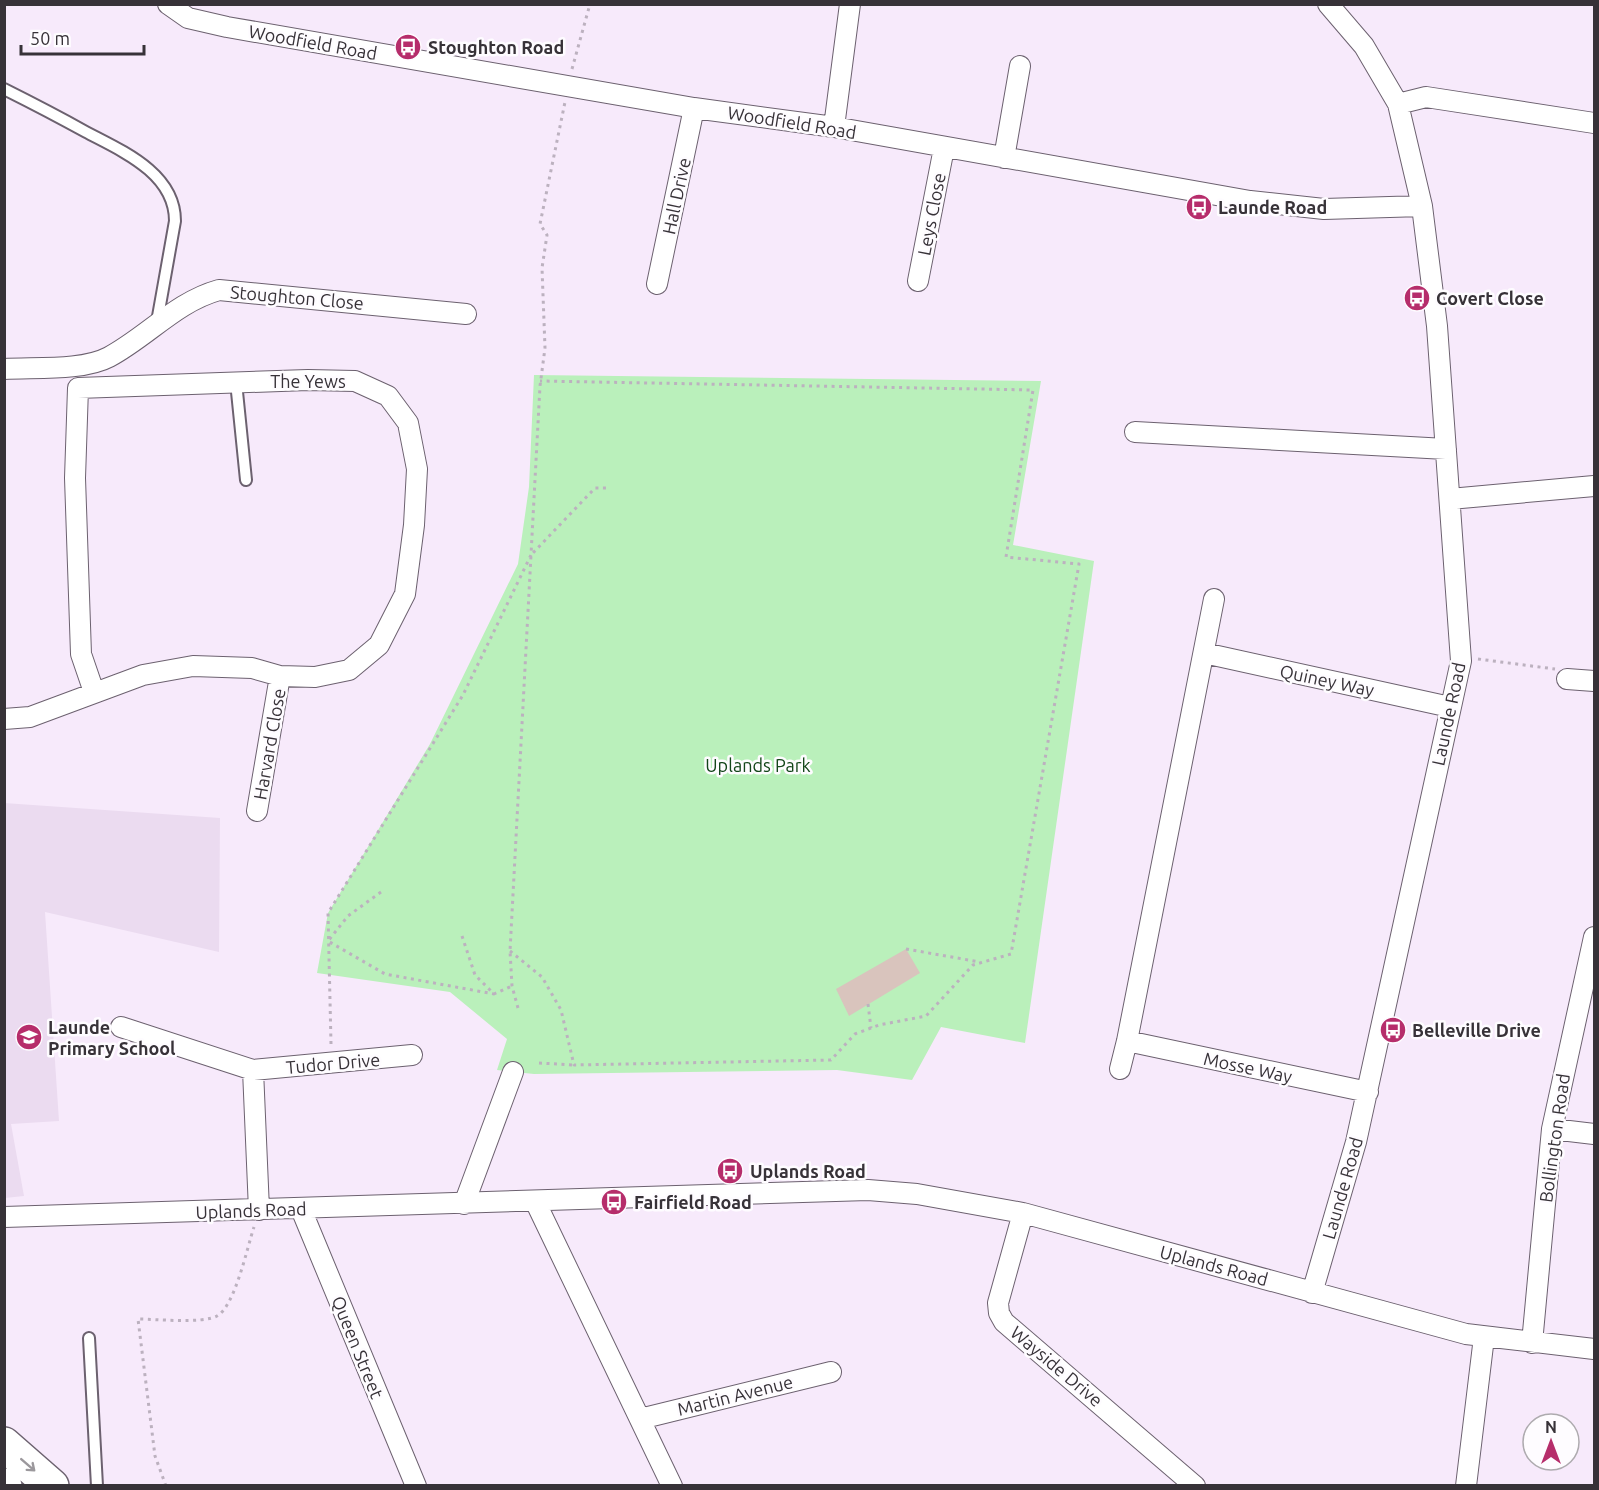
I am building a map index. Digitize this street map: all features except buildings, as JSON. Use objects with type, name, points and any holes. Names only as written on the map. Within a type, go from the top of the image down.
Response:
[{"type":"highway","points":[[4,1444],[52,1485]]},
{"type":"street","name":"Woodfield Road","points":[[168,4],[188,18],[227,27],[694,108],[834,128],[1250,201],[1324,209],[1422,206]]},
{"type":"street","points":[[834,128],[850,4]]},
{"type":"street","name":"Launde Road","points":[[1312,1293],[1356,1142],[1368,1092],[1461,661],[1437,326],[1422,206],[1398,104],[1364,46],[1328,4]]},
{"type":"street","points":[[1004,158],[1020,66]]},
{"type":"street","points":[[1398,104],[1426,97],[1594,123]]},
{"type":"street","name":"Hall Drive","points":[[657,284],[694,108]]},
{"type":"street","name":"Leys Close","points":[[918,281],[944,148]]},
{"type":"street","name":"Stoughton Close","points":[[4,369],[85,365],[109,358],[157,322],[198,296],[219,290],[466,314]]},
{"type":"street","name":"The Yews","points":[[4,718],[30,717],[142,675],[193,666],[252,668],[280,676],[315,677],[349,670],[379,645],[405,594],[414,525],[417,469],[408,423],[388,396],[355,381],[236,382],[78,388],[75,478],[80,643],[81,654],[94,692]]},
{"type":"street","points":[[1135,432],[1446,449]]},
{"type":"street","points":[[1450,499],[1594,486]]},
{"type":"street","points":[[1120,1069],[1214,599]]},
{"type":"street","name":"Quiney Way","points":[[1204,653],[1450,707]]},
{"type":"street","name":"Harvard Close","points":[[257,811],[280,676]]},
{"type":"street","points":[[1567,679],[1594,681]]},
{"type":"street","name":"Bollington Road","points":[[1532,1343],[1552,1129],[1594,936]]},
{"type":"street","name":"Tudor Drive","points":[[121,1027],[254,1070],[412,1055]]},
{"type":"street","name":"Mosse Way","points":[[1127,1041],[1368,1092]]},
{"type":"street","points":[[254,1070],[259,1210]]},
{"type":"street","points":[[464,1204],[513,1072]]},
{"type":"street","points":[[1552,1129],[1594,1134]]},
{"type":"street","name":"Uplands Road","points":[[4,1217],[868,1190],[917,1194],[1023,1213],[1312,1293],[1484,1337],[1594,1349]]},
{"type":"street","points":[[535,1201],[672,1485]]},
{"type":"street","name":"Queen Street","points":[[301,1209],[416,1485]]},
{"type":"street","name":"Wayside Drive","points":[[1023,1213],[998,1303],[999,1313],[1004,1322],[1195,1485]]},
{"type":"street","points":[[1466,1485],[1484,1337]]},
{"type":"street","name":"Martin Avenue","points":[[640,1419],[831,1372]]},
{"type":"lane","points":[[4,89],[130,153],[157,178],[169,196],[175,208],[175,221],[157,322]]},
{"type":"lane","points":[[236,382],[246,480]]},
{"type":"lane","points":[[89,1338],[97,1485]]},
{"type":"path","points":[[518,1008],[512,986],[510,951],[540,381],[545,348],[542,268],[547,235],[540,224],[568,85],[590,4]]},
{"type":"path","points":[[539,1063],[574,1065],[831,1060],[855,1034],[871,1028],[926,1016],[973,965],[1011,954],[1079,564],[1006,557],[1033,390],[540,381]]},
{"type":"path","points":[[331,1063],[328,913],[463,695],[531,555],[595,488],[608,488]]},
{"type":"path","points":[[1461,661],[1477,659],[1543,666],[1560,670],[1567,679]]},
{"type":"path","points":[[328,941],[348,916],[381,892]]},
{"type":"path","points":[[462,936],[475,975],[494,994]]},
{"type":"path","points":[[328,941],[385,974],[494,994],[512,986]]},
{"type":"path","points":[[906,949],[982,962]]},
{"type":"path","points":[[510,951],[542,977],[561,1010],[574,1065]]},
{"type":"path","points":[[868,1004],[871,1028]]},
{"type":"path","points":[[166,1485],[155,1456],[138,1319],[204,1319],[217,1316],[228,1304],[259,1210]]},
{"type":"shaded area","name":"Launde Primary School","points":[[4,803],[220,818],[219,952],[45,912],[59,1121],[11,1124],[24,1196],[5,1198]]},
{"type":"green space","name":"Uplands Park","points":[[534,375],[1041,381],[1013,545],[1094,561],[1025,1043],[941,1027],[912,1080],[837,1070],[534,1074],[497,1070],[507,1039],[450,992],[317,973],[328,913],[430,744],[518,564],[529,487]]},
{"type":"place","name":"Stoughton Road","points":[[408,47]]},
{"type":"place","name":"Launde Road","points":[[1199,207]]},
{"type":"place","name":"Covert Close","points":[[1417,298]]},
{"type":"place","name":"Belleville Drive","points":[[1393,1030]]},
{"type":"place","name":"Launde Primary School","points":[[29,1037]]},
{"type":"place","name":"Uplands Road","points":[[730,1171]]},
{"type":"place","name":"Fairfield Road","points":[[614,1202]]}]
